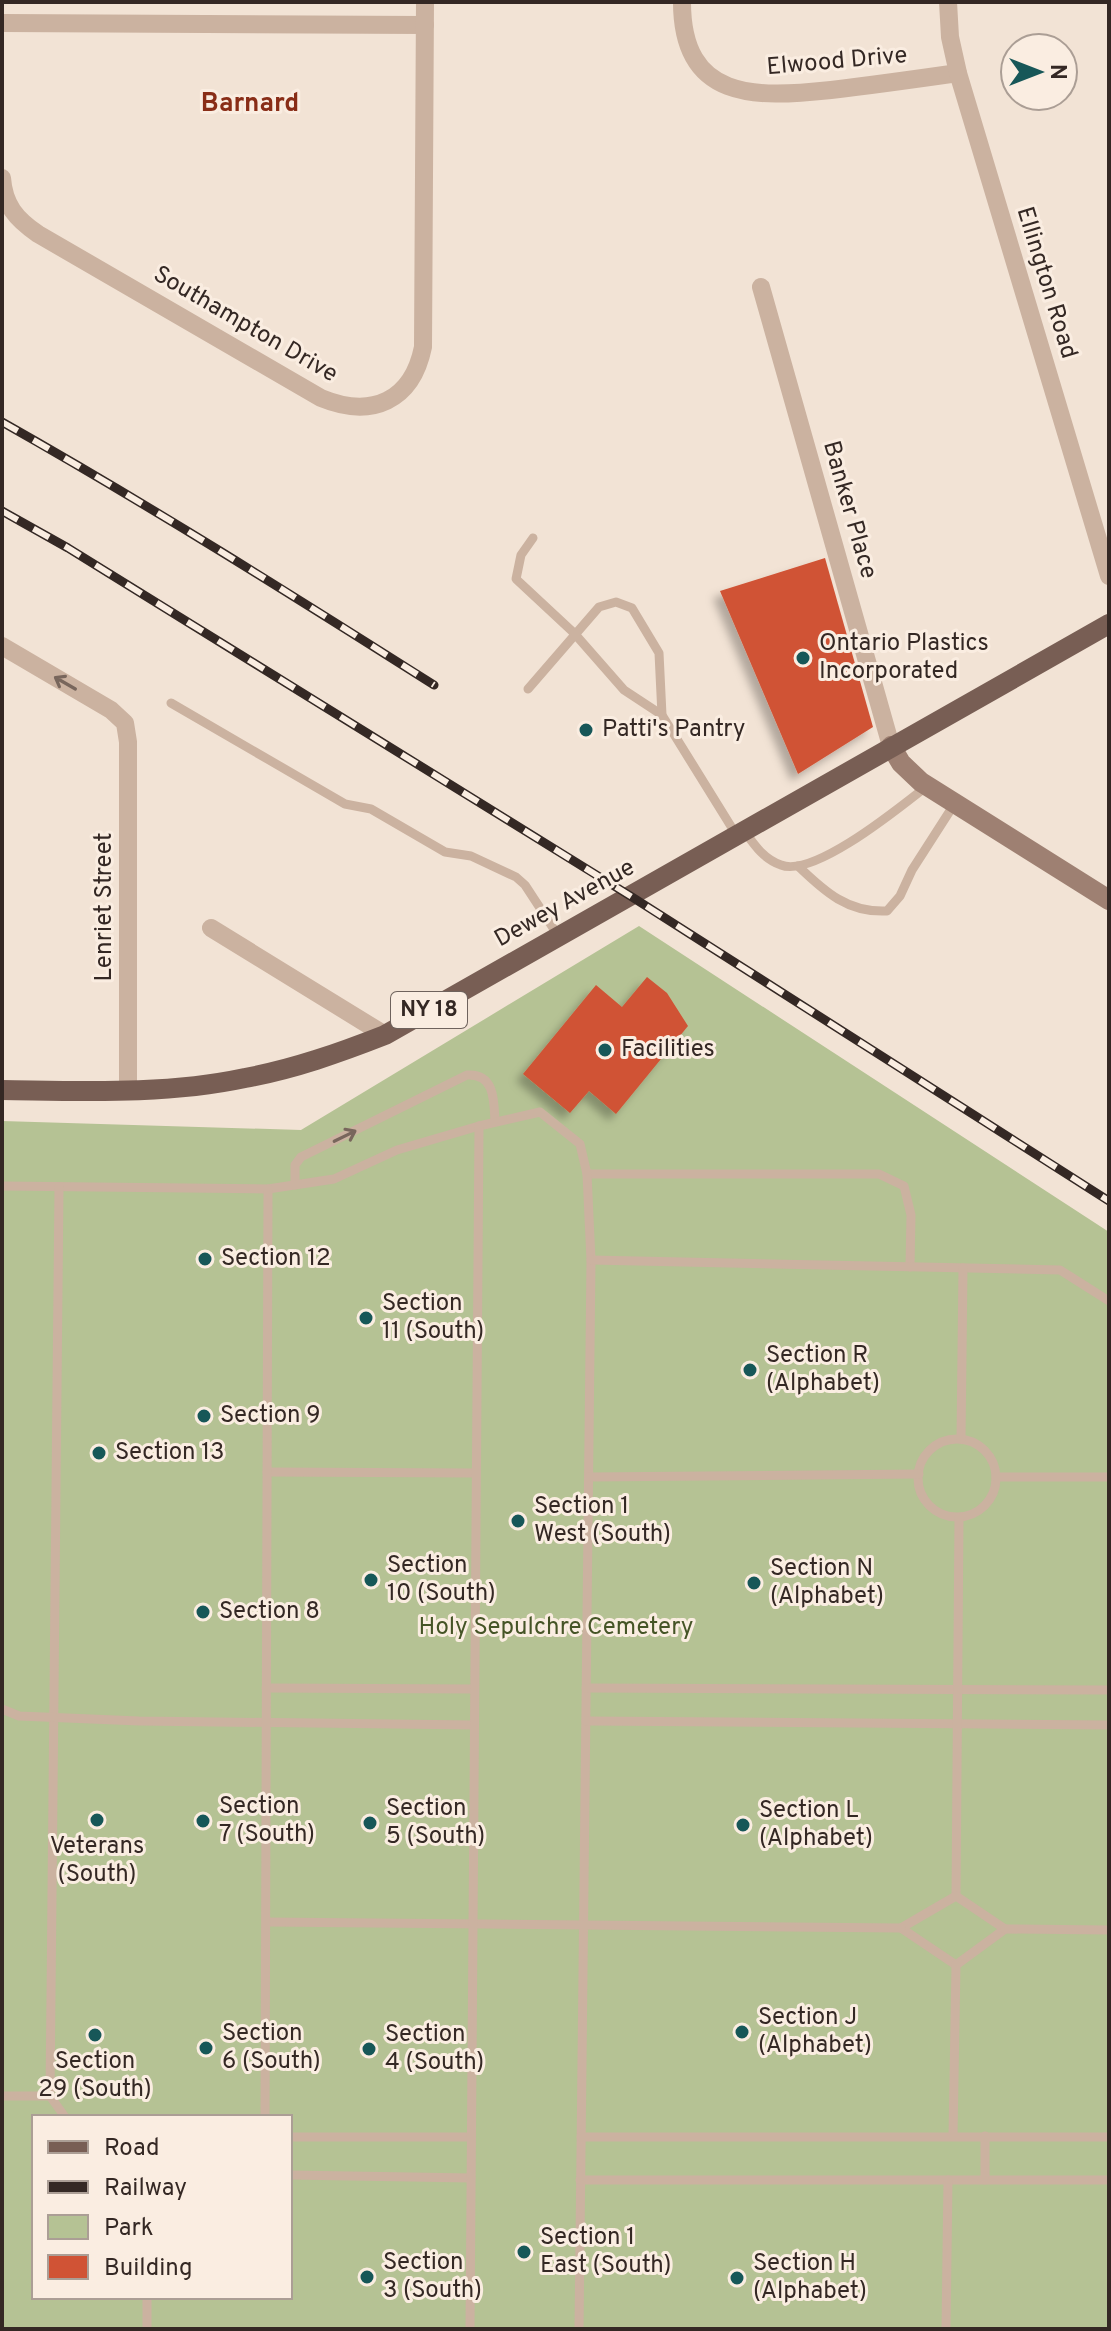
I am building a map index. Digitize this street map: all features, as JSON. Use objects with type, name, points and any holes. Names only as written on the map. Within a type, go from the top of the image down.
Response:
[{"type":"main road","name":"Dewey Avenue","points":[[2,1090],[128,1091],[206,1084],[257,1076],[332,1056],[385,1035],[1109,624]]},
{"type":"street","name":"Southampton Drive","points":[[2,178],[8,205],[24,224],[38,234],[321,398],[360,407],[383,402],[414,378],[423,347],[425,2]]},
{"type":"street","name":"Elwood Drive","points":[[682,2],[686,38],[700,68],[712,79],[738,91],[771,95],[798,93],[958,73]]},
{"type":"street","name":"Ellington Road","points":[[948,2],[950,37],[958,73],[1109,576]]},
{"type":"street","points":[[2,23],[425,25]]},
{"type":"street","name":"Banker Place","points":[[761,287],[891,746]]},
{"type":"street","name":"Lenriet Street","points":[[2,646],[111,710],[125,723],[129,757],[128,1091]]},
{"type":"street","points":[[891,746],[910,774],[1109,900]]},
{"type":"street","points":[[211,928],[385,1035]]},
{"type":"lane","points":[[533,538],[521,555],[516,579],[574,633],[624,690],[662,715],[741,834],[760,853],[783,866],[798,866],[833,853],[927,786]]},
{"type":"lane","points":[[528,689],[599,607],[616,602],[632,608],[659,653],[662,715]]},
{"type":"lane","points":[[171,703],[345,804],[371,809],[445,852],[471,856],[516,877],[525,885],[559,937]]},
{"type":"lane","points":[[798,866],[817,884],[854,908],[867,912],[887,911],[900,896],[912,870],[955,803]]},
{"type":"lane","points":[[295,1185],[295,1165],[301,1157],[467,1075],[476,1074],[487,1080],[493,1094],[495,1122]]},
{"type":"lane","points":[[2,1186],[268,1189],[334,1179],[397,1150],[540,1112],[580,1144],[587,1174],[591,1260],[579,2329]]},
{"type":"lane","points":[[470,2329],[479,1126]]},
{"type":"lane","points":[[587,1174],[879,1174],[904,1186],[911,1215],[910,1267]]},
{"type":"lane","points":[[59,1187],[50,2096],[64,2115]]},
{"type":"lane","points":[[265,2115],[268,1189]]},
{"type":"lane","points":[[591,1260],[1060,1270],[1109,1301]]},
{"type":"lane","points":[[961,1439],[963,1268]]},
{"type":"lane","points":[[948,1439],[961,1439],[971,1442],[989,1456],[996,1477],[989,1500],[971,1515],[959,1518],[934,1511],[925,1502],[919,1490],[919,1464],[936,1444],[948,1439]]},
{"type":"lane","points":[[267,1472],[476,1473]]},
{"type":"lane","points":[[589,1477],[919,1474]]},
{"type":"lane","points":[[996,1477],[1109,1477]]},
{"type":"lane","points":[[956,1896],[959,1518]]},
{"type":"lane","points":[[266,1688],[474,1689]]},
{"type":"lane","points":[[586,1688],[1109,1690]]},
{"type":"lane","points":[[2,1709],[19,1716],[139,1721],[474,1725]]},
{"type":"lane","points":[[586,1721],[1109,1725]]},
{"type":"lane","points":[[267,1922],[901,1928],[956,1896]]},
{"type":"lane","points":[[956,1896],[1005,1929],[1109,1930]]},
{"type":"lane","points":[[901,1928],[956,1965]]},
{"type":"lane","points":[[956,1965],[1005,1929]]},
{"type":"lane","points":[[953,2136],[956,1965]]},
{"type":"lane","points":[[2,2096],[50,2096]]},
{"type":"lane","points":[[985,2136],[985,2180]]},
{"type":"lane","points":[[292,2137],[471,2137]]},
{"type":"lane","points":[[581,2137],[1109,2137]]},
{"type":"lane","points":[[292,2175],[471,2178]]},
{"type":"lane","points":[[580,2180],[1109,2180]]},
{"type":"lane","points":[[946,2329],[948,2180]]},
{"type":"lane","points":[[147,2299],[147,2329]]},
{"type":"green space","name":"Holy Sepulchre Cemetery","points":[[639,926],[1109,1232],[1109,2329],[2,2329],[2,1121],[301,1130]]},
{"type":"building","name":"Ontario Plastics Incorporated","points":[[825,558],[873,727],[798,774],[720,591]]},
{"type":"building","name":"Facilities","points":[[647,977],[667,993],[688,1026],[616,1114],[589,1091],[570,1113],[523,1074],[596,985],[622,1007]]},
{"type":"railway","points":[[2,422],[166,518],[434,685]]},
{"type":"railway","points":[[2,511],[68,548],[632,897],[1109,1201]]},
{"type":"place","name":"Ontario Plastics Incorporated","points":[[803,658]]},
{"type":"place","name":"Patti's Pantry","points":[[586,730]]},
{"type":"place","name":"Facilities","points":[[605,1050]]},
{"type":"place","name":"Section 12","points":[[205,1259]]},
{"type":"place","name":"Section 11 (South)","points":[[366,1318]]},
{"type":"place","name":"Section R (Alphabet)","points":[[750,1370]]},
{"type":"place","name":"Section 9","points":[[204,1416]]},
{"type":"place","name":"Section 13","points":[[99,1453]]},
{"type":"place","name":"Section 1 West (South)","points":[[518,1521]]},
{"type":"place","name":"Section 10 (South)","points":[[371,1580]]},
{"type":"place","name":"Section N (Alphabet)","points":[[754,1583]]},
{"type":"place","name":"Section 8","points":[[203,1612]]},
{"type":"place","name":"Veterans (South)","points":[[97,1820]]},
{"type":"place","name":"Section 7 (South)","points":[[203,1821]]},
{"type":"place","name":"Section 5 (South)","points":[[370,1823]]},
{"type":"place","name":"Section L (Alphabet)","points":[[743,1825]]},
{"type":"place","name":"Section J (Alphabet)","points":[[742,2032]]},
{"type":"place","name":"Section 29 (South)","points":[[95,2035]]},
{"type":"place","name":"Section 6 (South)","points":[[206,2048]]},
{"type":"place","name":"Section 4 (South)","points":[[369,2049]]},
{"type":"place","name":"Section 1 East (South)","points":[[524,2252]]},
{"type":"place","name":"Section 3 (South)","points":[[367,2277]]},
{"type":"place","name":"Section H (Alphabet)","points":[[737,2278]]},
{"type":"district","name":"Barnard","points":[[250,104]]}]
